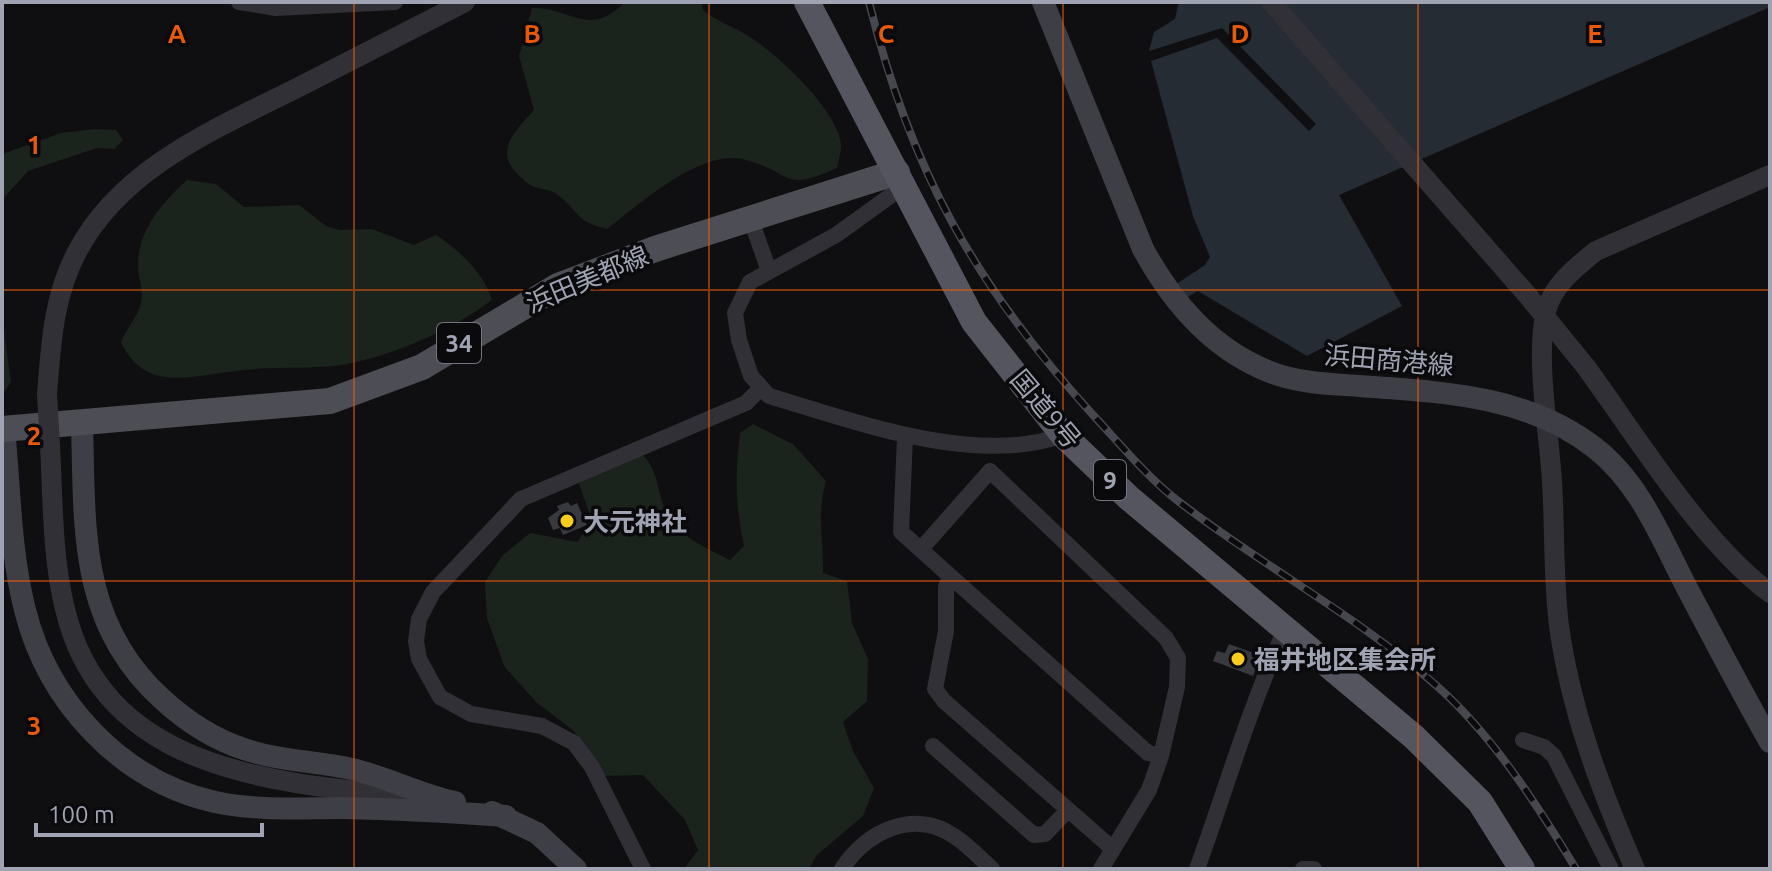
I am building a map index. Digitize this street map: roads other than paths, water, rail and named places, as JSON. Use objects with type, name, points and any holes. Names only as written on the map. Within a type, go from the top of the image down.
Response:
[{"type":"highway","name":"国道9号","points":[[807,2],[974,322],[1063,435],[1129,498],[1414,737],[1480,802],[1522,869]]},
{"type":"main road","name":"浜田商港線","points":[[1043,2],[1143,249],[1164,287],[1198,326],[1253,364],[1291,378],[1475,396],[1544,415],[1594,447],[1628,482],[1647,509],[1770,742]]},
{"type":"main road","name":"浜田美都線","points":[[3,429],[330,401],[422,367],[558,286],[655,249],[900,179]]},
{"type":"main road","points":[[82,424],[85,530],[95,595],[119,650],[152,690],[195,726],[244,749],[350,768],[401,782],[438,799],[506,816],[537,833],[576,869]]},
{"type":"main road","points":[[3,429],[21,585],[35,642],[62,696],[120,757],[139,771],[191,796],[218,802],[279,809],[431,810],[506,816]]},
{"type":"street","points":[[239,2],[276,8],[395,2]]},
{"type":"street","points":[[438,799],[348,790],[217,766],[180,753],[148,732],[119,707],[94,676],[77,646],[65,609],[47,394],[53,327],[66,276],[98,218],[119,195],[158,163],[209,133],[465,2]]},
{"type":"street","points":[[1271,2],[1529,297],[1586,367],[1708,532],[1770,593]]},
{"type":"street","points":[[1635,869],[1584,741],[1568,678],[1559,624],[1552,479],[1544,415],[1546,311],[1555,291],[1571,271],[1596,251],[1770,175]]},
{"type":"street","points":[[900,179],[836,235],[750,282],[735,313],[746,365],[760,389],[769,396],[905,437],[960,443],[1040,444],[1063,435]]},
{"type":"street","points":[[751,220],[769,271]]},
{"type":"street","points":[[643,869],[592,767],[574,743],[542,726],[471,714],[440,697],[419,659],[416,641],[419,619],[433,592],[521,499],[746,403],[760,389]]},
{"type":"street","points":[[905,437],[901,532],[1148,753],[1161,756]]},
{"type":"street","points":[[921,549],[990,471],[1166,638],[1178,658],[1177,687],[1161,756],[1149,790],[1101,869]]},
{"type":"street","points":[[950,576],[946,587],[946,631],[935,689],[944,701],[1113,849]]},
{"type":"street","points":[[1197,869],[1220,807],[1228,770],[1285,630]]},
{"type":"street","points":[[1523,740],[1544,747],[1554,756],[1611,869]]},
{"type":"street","points":[[933,746],[1034,835],[1045,834],[1068,810]]},
{"type":"street","points":[[845,868],[854,852],[878,832],[919,824],[954,836],[992,869]]},
{"type":"street","points":[[1303,869],[1314,869]]},
{"type":"railway","points":[[869,2],[905,120],[927,173],[982,272],[1052,367],[1124,449],[1167,492],[1210,525],[1375,637],[1458,706],[1496,750],[1576,869]]},
{"type":"place","name":"大元神社","points":[[567,521]]},
{"type":"place","name":"福井地区集会所","points":[[1238,659]]}]
